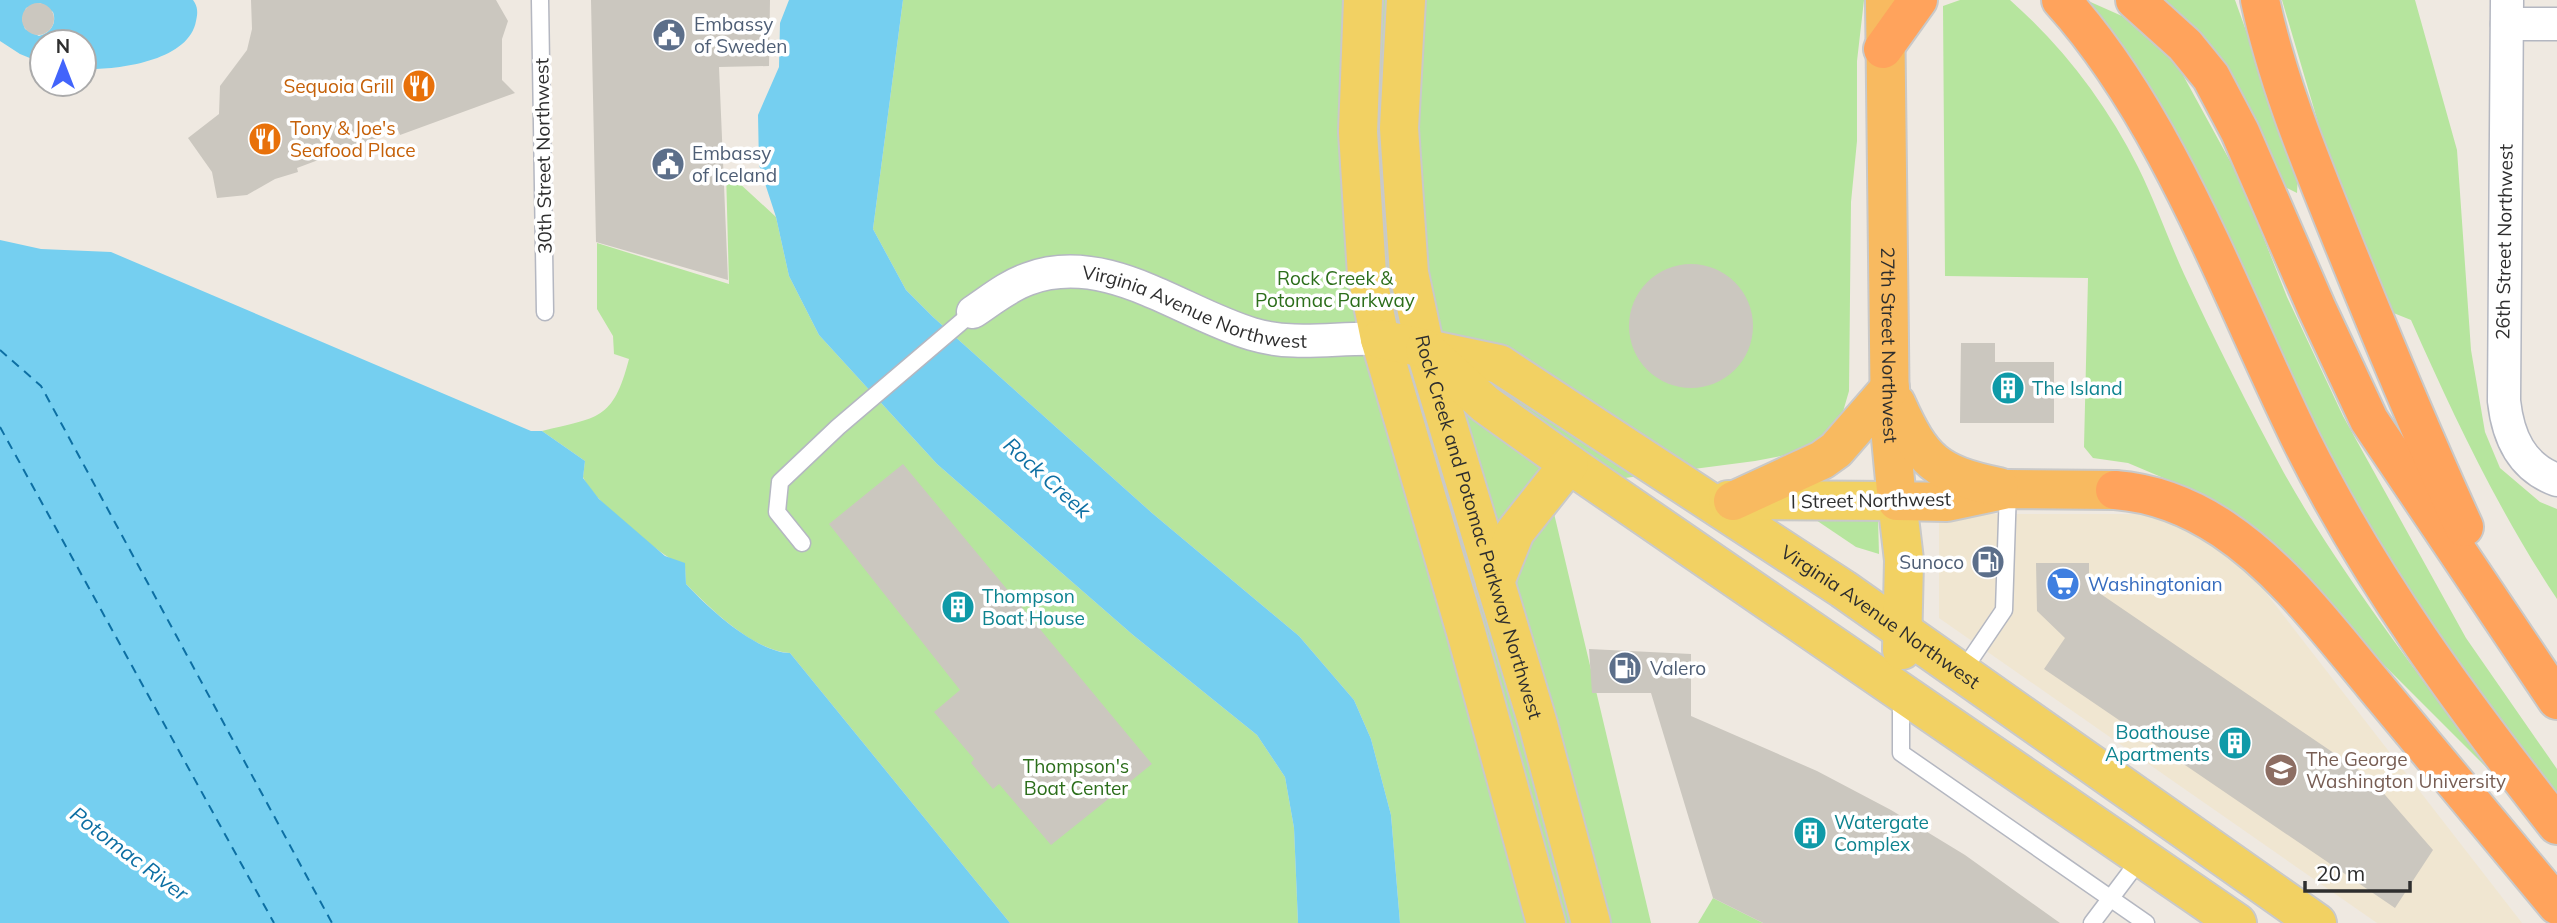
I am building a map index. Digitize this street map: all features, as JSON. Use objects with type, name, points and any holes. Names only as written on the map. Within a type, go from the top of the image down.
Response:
[{"type":"highway","name":"27th Street Northwest","points":[[1885,0],[1883,49],[1890,428],[1897,501]]},
{"type":"highway","points":[[1883,49],[1917,0]]},
{"type":"highway","points":[[2061,0],[2111,65],[2163,149],[2303,443],[2369,567],[2409,627],[2557,825]]},
{"type":"highway","points":[[2135,0],[2185,45],[2211,77],[2240,132],[2369,420],[2557,700]]},
{"type":"highway","points":[[2260,0],[2287,93],[2318,180],[2410,407],[2510,628]]},
{"type":"highway","points":[[1721,500],[1815,463],[1836,450],[1890,388],[1909,432],[1927,460],[1955,477],[2008,489]]},
{"type":"highway","name":"I Street Northwest","points":[[1897,501],[1947,502],[2008,489],[2142,492],[2172,501],[2224,529],[2253,552],[2310,609],[2557,905]]},
{"type":"main road","points":[[1363,0],[1358,100],[1360,200],[1367,275],[1380,339],[1466,632],[1546,923]]},
{"type":"main road","name":"Rock Creek and Potomac Parkway Northwest","points":[[1406,0],[1399,81],[1401,202],[1409,273],[1425,349],[1538,724],[1591,923]]},
{"type":"main road","name":"Virginia Avenue Northwest","points":[[1380,339],[1500,364],[1721,500],[1902,631],[2318,923]]},
{"type":"main road","name":"Virginia Avenue Northwest","points":[[1425,349],[1485,404],[1569,464],[2237,923]]},
{"type":"main road","points":[[1494,582],[1515,532],[1569,464]]},
{"type":"main road","name":"I Street Northwest","points":[[1626,502],[1897,501]]},
{"type":"main road","name":"27th Street Northwest","points":[[1897,501],[1904,560],[1901,690]]},
{"type":"street","points":[[2507,12],[2557,24]]},
{"type":"street","name":"26th Street Northwest","points":[[2507,12],[2504,401],[2506,420],[2518,449],[2548,477]]},
{"type":"street","name":"Virginia Avenue Northwest","points":[[973,312],[1028,279],[1056,272],[1085,273],[1122,281],[1233,327],[1277,340],[1380,339]]},
{"type":"lane","name":"30th Street Northwest","points":[[540,0],[545,312]]},
{"type":"lane","points":[[802,543],[777,512],[779,482],[859,409],[973,312]]},
{"type":"lane","points":[[1962,672],[2004,610],[2008,489]]},
{"type":"lane","points":[[1901,690],[1900,753],[2146,923]]},
{"type":"lane","points":[[2092,923],[2143,856]]},
{"type":"shaded area","name":"The George Washington University","points":[[1939,514],[2146,514],[2187,526],[2242,562],[2522,923],[2377,923],[1939,618]]},
{"type":"green space","name":"Rock Creek & Potomac Parkway","points":[[903,0],[1864,0],[1857,61],[1857,141],[1851,202],[1849,391],[1833,446],[1755,461],[1548,488],[1651,923],[1400,923],[1391,815],[1371,739],[1354,700],[1299,636],[1152,513],[933,317],[906,290],[873,229]]},
{"type":"green space","points":[[1960,0],[2010,0],[2048,37],[2097,98],[2138,167],[2196,299],[2284,473],[2356,587],[2488,769],[2351,632],[2265,536],[2173,482],[2128,463],[2093,458],[2084,447],[2088,278],[1945,276],[1943,6]]},
{"type":"green space","points":[[2086,0],[2122,16],[2178,66],[2241,181],[2287,297],[2343,416],[2466,638],[2557,769],[2557,800],[2503,728],[2359,521],[2115,38]]},
{"type":"green space","points":[[2164,0],[2235,0],[2298,175],[2297,193],[2277,183],[2192,30]]},
{"type":"green space","points":[[2282,0],[2415,0],[2457,150],[2471,350],[2485,432],[2500,468],[2540,502],[2557,509],[2557,599],[2478,462],[2411,320],[2391,312],[2322,136]]},
{"type":"green space","name":"Thompson's Boat Center","points":[[726,171],[776,217],[789,276],[819,335],[937,464],[1133,635],[1257,735],[1285,777],[1294,828],[1298,923],[1010,923],[790,653],[762,645],[720,616],[686,584],[685,567],[645,540],[600,500],[583,477],[585,461],[542,431],[577,423],[600,413],[617,394],[629,359],[614,354],[613,336],[597,309],[597,243],[729,284]]},
{"type":"green space","points":[[1813,518],[1878,519],[1879,554],[1856,547]]},
{"type":"green space","points":[[1713,898],[1763,923],[1698,923]]},
{"type":"water","points":[[0,0],[193,0],[196,5],[196,21],[191,35],[180,46],[166,54],[133,65],[98,69],[98,28],[51,28],[53,12],[40,3],[26,8],[22,19],[28,30],[28,57],[0,41]]},
{"type":"water","name":"Rock Creek","points":[[789,0],[903,0],[873,229],[906,290],[933,317],[1152,513],[1299,636],[1354,700],[1371,739],[1391,815],[1400,923],[1298,923],[1294,828],[1285,777],[1257,735],[1133,635],[937,464],[819,335],[789,276],[776,217],[759,165],[758,115],[779,67],[780,23]]},
{"type":"water","name":"Potomac River","points":[[0,240],[41,249],[111,252],[531,431],[542,431],[585,461],[583,478],[599,499],[665,556],[685,563],[686,584],[707,605],[748,637],[777,651],[790,653],[1010,923],[0,923]]},
{"type":"building","points":[[251,0],[496,0],[508,21],[502,39],[502,80],[515,93],[400,135],[398,130],[297,168],[298,172],[275,179],[247,195],[217,198],[212,172],[188,138],[219,114],[220,86],[247,50],[252,29]]},
{"type":"building","points":[[591,0],[770,0],[769,66],[719,67],[728,280],[596,242]]},
{"type":"building","points":[[44,4],[50,7],[53,13],[52,28],[28,28],[28,32],[26,31],[22,19],[26,7]]},
{"type":"building","points":[[1691,264],[1715,269],[1735,282],[1748,302],[1753,326],[1748,350],[1735,370],[1715,383],[1691,388],[1667,383],[1647,370],[1634,350],[1629,326],[1634,302],[1647,282],[1667,269]]},
{"type":"building","points":[[1961,343],[1995,343],[1995,362],[2054,362],[2054,423],[1960,423]]},
{"type":"building","name":"Thompson Boat House","points":[[903,464],[1152,764],[1051,845],[999,784],[993,789],[971,763],[974,759],[934,712],[960,690],[829,524]]},
{"type":"building","name":"Boathouse Apartments","points":[[2036,563],[2089,563],[2089,586],[2369,777],[2369,784],[2379,788],[2433,850],[2395,908],[2044,669],[2065,638],[2037,611]]},
{"type":"building","name":"Watergate Complex","points":[[1589,649],[1691,654],[1691,716],[1817,771],[1891,810],[1965,855],[2060,923],[1763,923],[1713,898],[1651,693],[1592,693]]},
{"type":"ferry route","points":[[0,350],[41,386],[332,923]]},
{"type":"ferry route","points":[[0,427],[274,923]]},
{"type":"place","name":"Embassy of Sweden","points":[[669,35]]},
{"type":"place","name":"Sequoia Grill","points":[[419,86]]},
{"type":"place","name":"Tony & Joe's Seafood Place","points":[[265,139]]},
{"type":"place","name":"Embassy of Iceland","points":[[668,164]]},
{"type":"place","name":"The Island","points":[[2008,388]]},
{"type":"place","name":"Sunoco","points":[[1988,562]]},
{"type":"place","name":"Washingtonian","points":[[2063,584]]},
{"type":"place","name":"Thompson Boat House","points":[[958,607]]},
{"type":"place","name":"Valero","points":[[1625,668]]},
{"type":"place","name":"Boathouse Apartments","points":[[2235,743]]},
{"type":"place","name":"The George Washington University","points":[[2281,770]]},
{"type":"place","name":"Watergate Complex","points":[[1810,833]]}]
